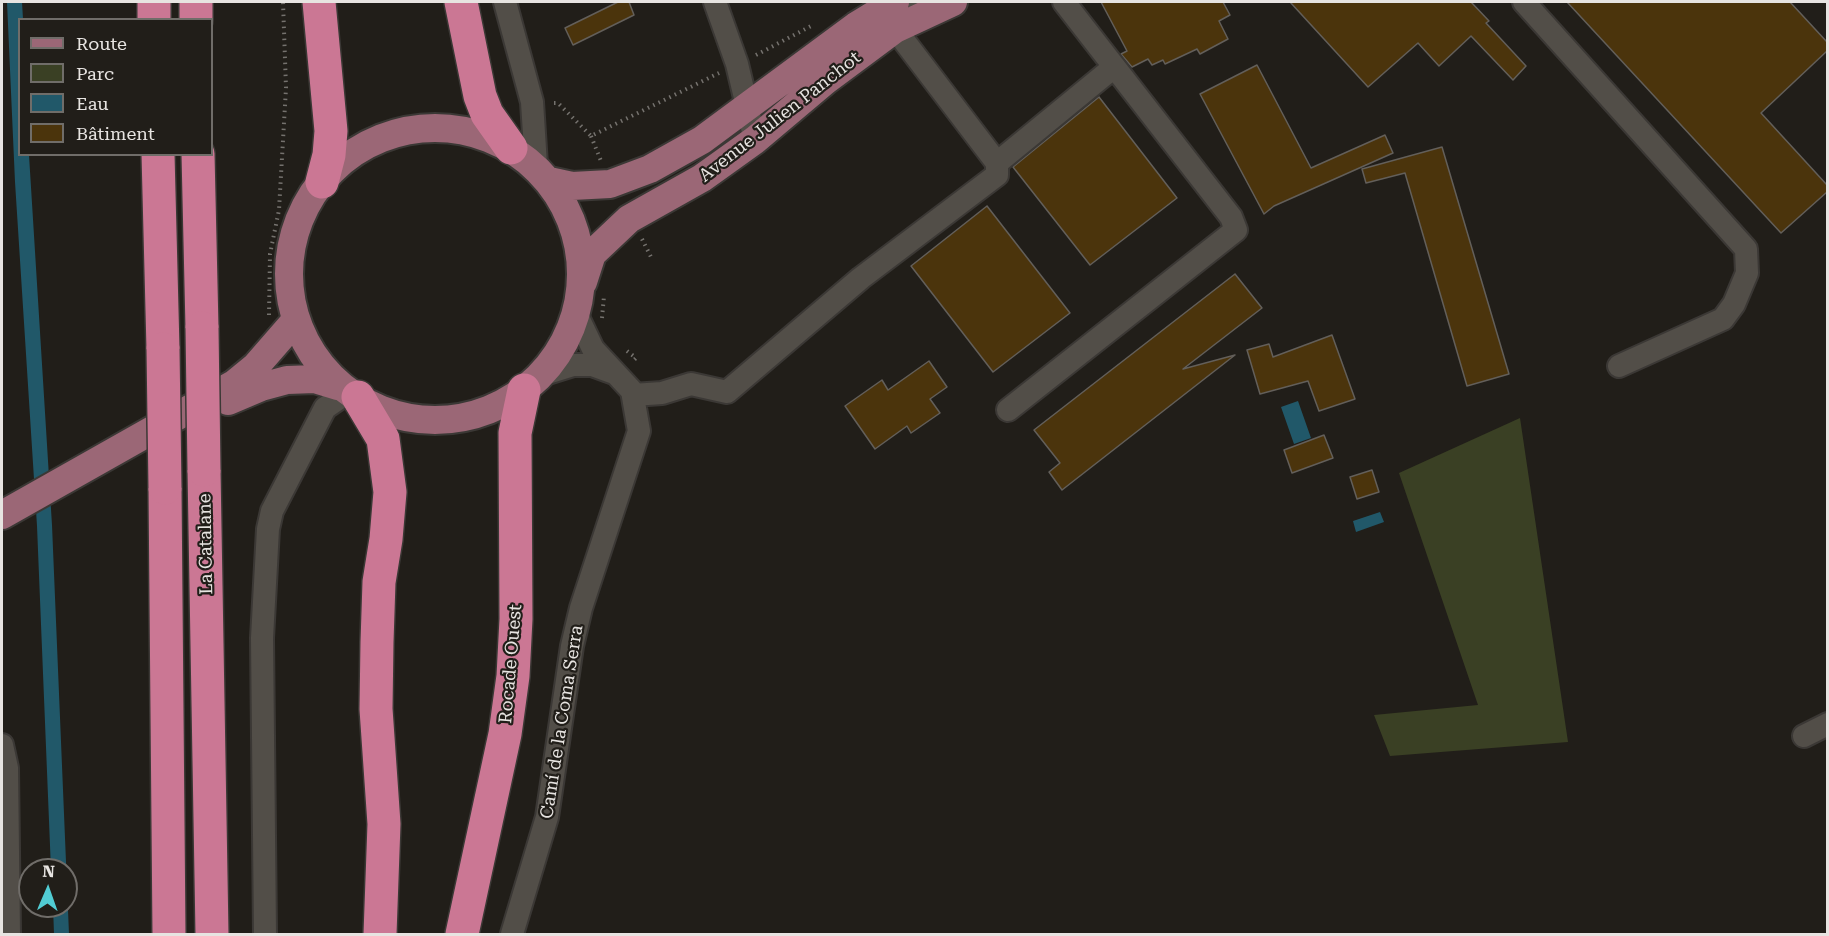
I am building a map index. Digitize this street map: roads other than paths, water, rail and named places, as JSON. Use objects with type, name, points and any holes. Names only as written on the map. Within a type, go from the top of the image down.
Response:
[{"type":"highway","points":[[154,2],[154,18]]},
{"type":"highway","points":[[196,2],[196,18]]},
{"type":"highway","points":[[319,2],[331,131],[329,155],[322,182]]},
{"type":"highway","points":[[461,2],[480,96],[487,114],[532,165]]},
{"type":"highway","points":[[158,156],[165,488],[168,934]]},
{"type":"highway","name":"La Catalane","points":[[198,156],[212,934]]},
{"type":"highway","name":"Rocade Ouest","points":[[462,934],[505,734],[513,676],[516,619],[515,433],[532,382]]},
{"type":"highway","points":[[348,391],[383,439],[390,492],[379,582],[375,709],[384,824],[380,934]]},
{"type":"main road","name":"Avenue Julien Panchot","points":[[348,391],[314,356],[296,320],[290,282],[293,246],[304,213],[322,182],[343,161],[368,144],[395,133],[415,129],[454,128],[483,135],[572,186],[610,184],[650,169],[702,140],[749,108],[856,26],[895,2]]},
{"type":"main road","name":"Avenue Julien Panchot","points":[[576,306],[592,254],[612,232],[629,219],[702,178],[895,29],[953,2]]},
{"type":"main road","points":[[75,476],[261,387],[287,380],[315,379],[348,391],[401,416],[453,419],[492,408],[532,382],[566,334],[576,306],[580,275],[577,242],[563,202],[532,165]]},
{"type":"main road","points":[[8,513],[234,384],[256,366],[296,320]]},
{"type":"street","points":[[505,2],[533,112],[532,165]]},
{"type":"street","points":[[715,2],[737,64],[749,108],[754,140]]},
{"type":"street","points":[[825,81],[830,55],[898,16],[905,2]]},
{"type":"street","points":[[633,395],[662,393],[692,378],[728,392],[861,278],[997,175],[997,163],[895,29],[915,2]]},
{"type":"street","points":[[1008,410],[1236,230],[1231,217],[1064,2]]},
{"type":"street","points":[[1524,2],[1746,249],[1747,273],[1734,304],[1723,320],[1619,366]]},
{"type":"street","points":[[997,163],[1114,67]]},
{"type":"street","name":"Camí de la Coma Serra","points":[[513,934],[547,817],[572,645],[622,479],[634,452],[639,431],[633,395],[620,376],[593,350],[576,306]]},
{"type":"street","points":[[532,382],[573,365],[592,365],[620,376]]},
{"type":"street","points":[[265,934],[262,638],[268,529],[272,511],[326,408],[348,391]]},
{"type":"street","points":[[1804,736],[1827,724]]},
{"type":"street","points":[[2,745],[7,768],[9,934]]},
{"type":"water","points":[[7,2],[22,2],[23,18],[18,18],[18,156],[29,156],[52,525],[66,858],[51,858],[37,526],[15,182]]},
{"type":"water","points":[[1298,401],[1311,438],[1294,444],[1281,407]]},
{"type":"water","points":[[1380,512],[1384,522],[1356,532],[1353,521]]},
{"type":"water","points":[[53,918],[68,918],[69,934],[54,934]]}]
